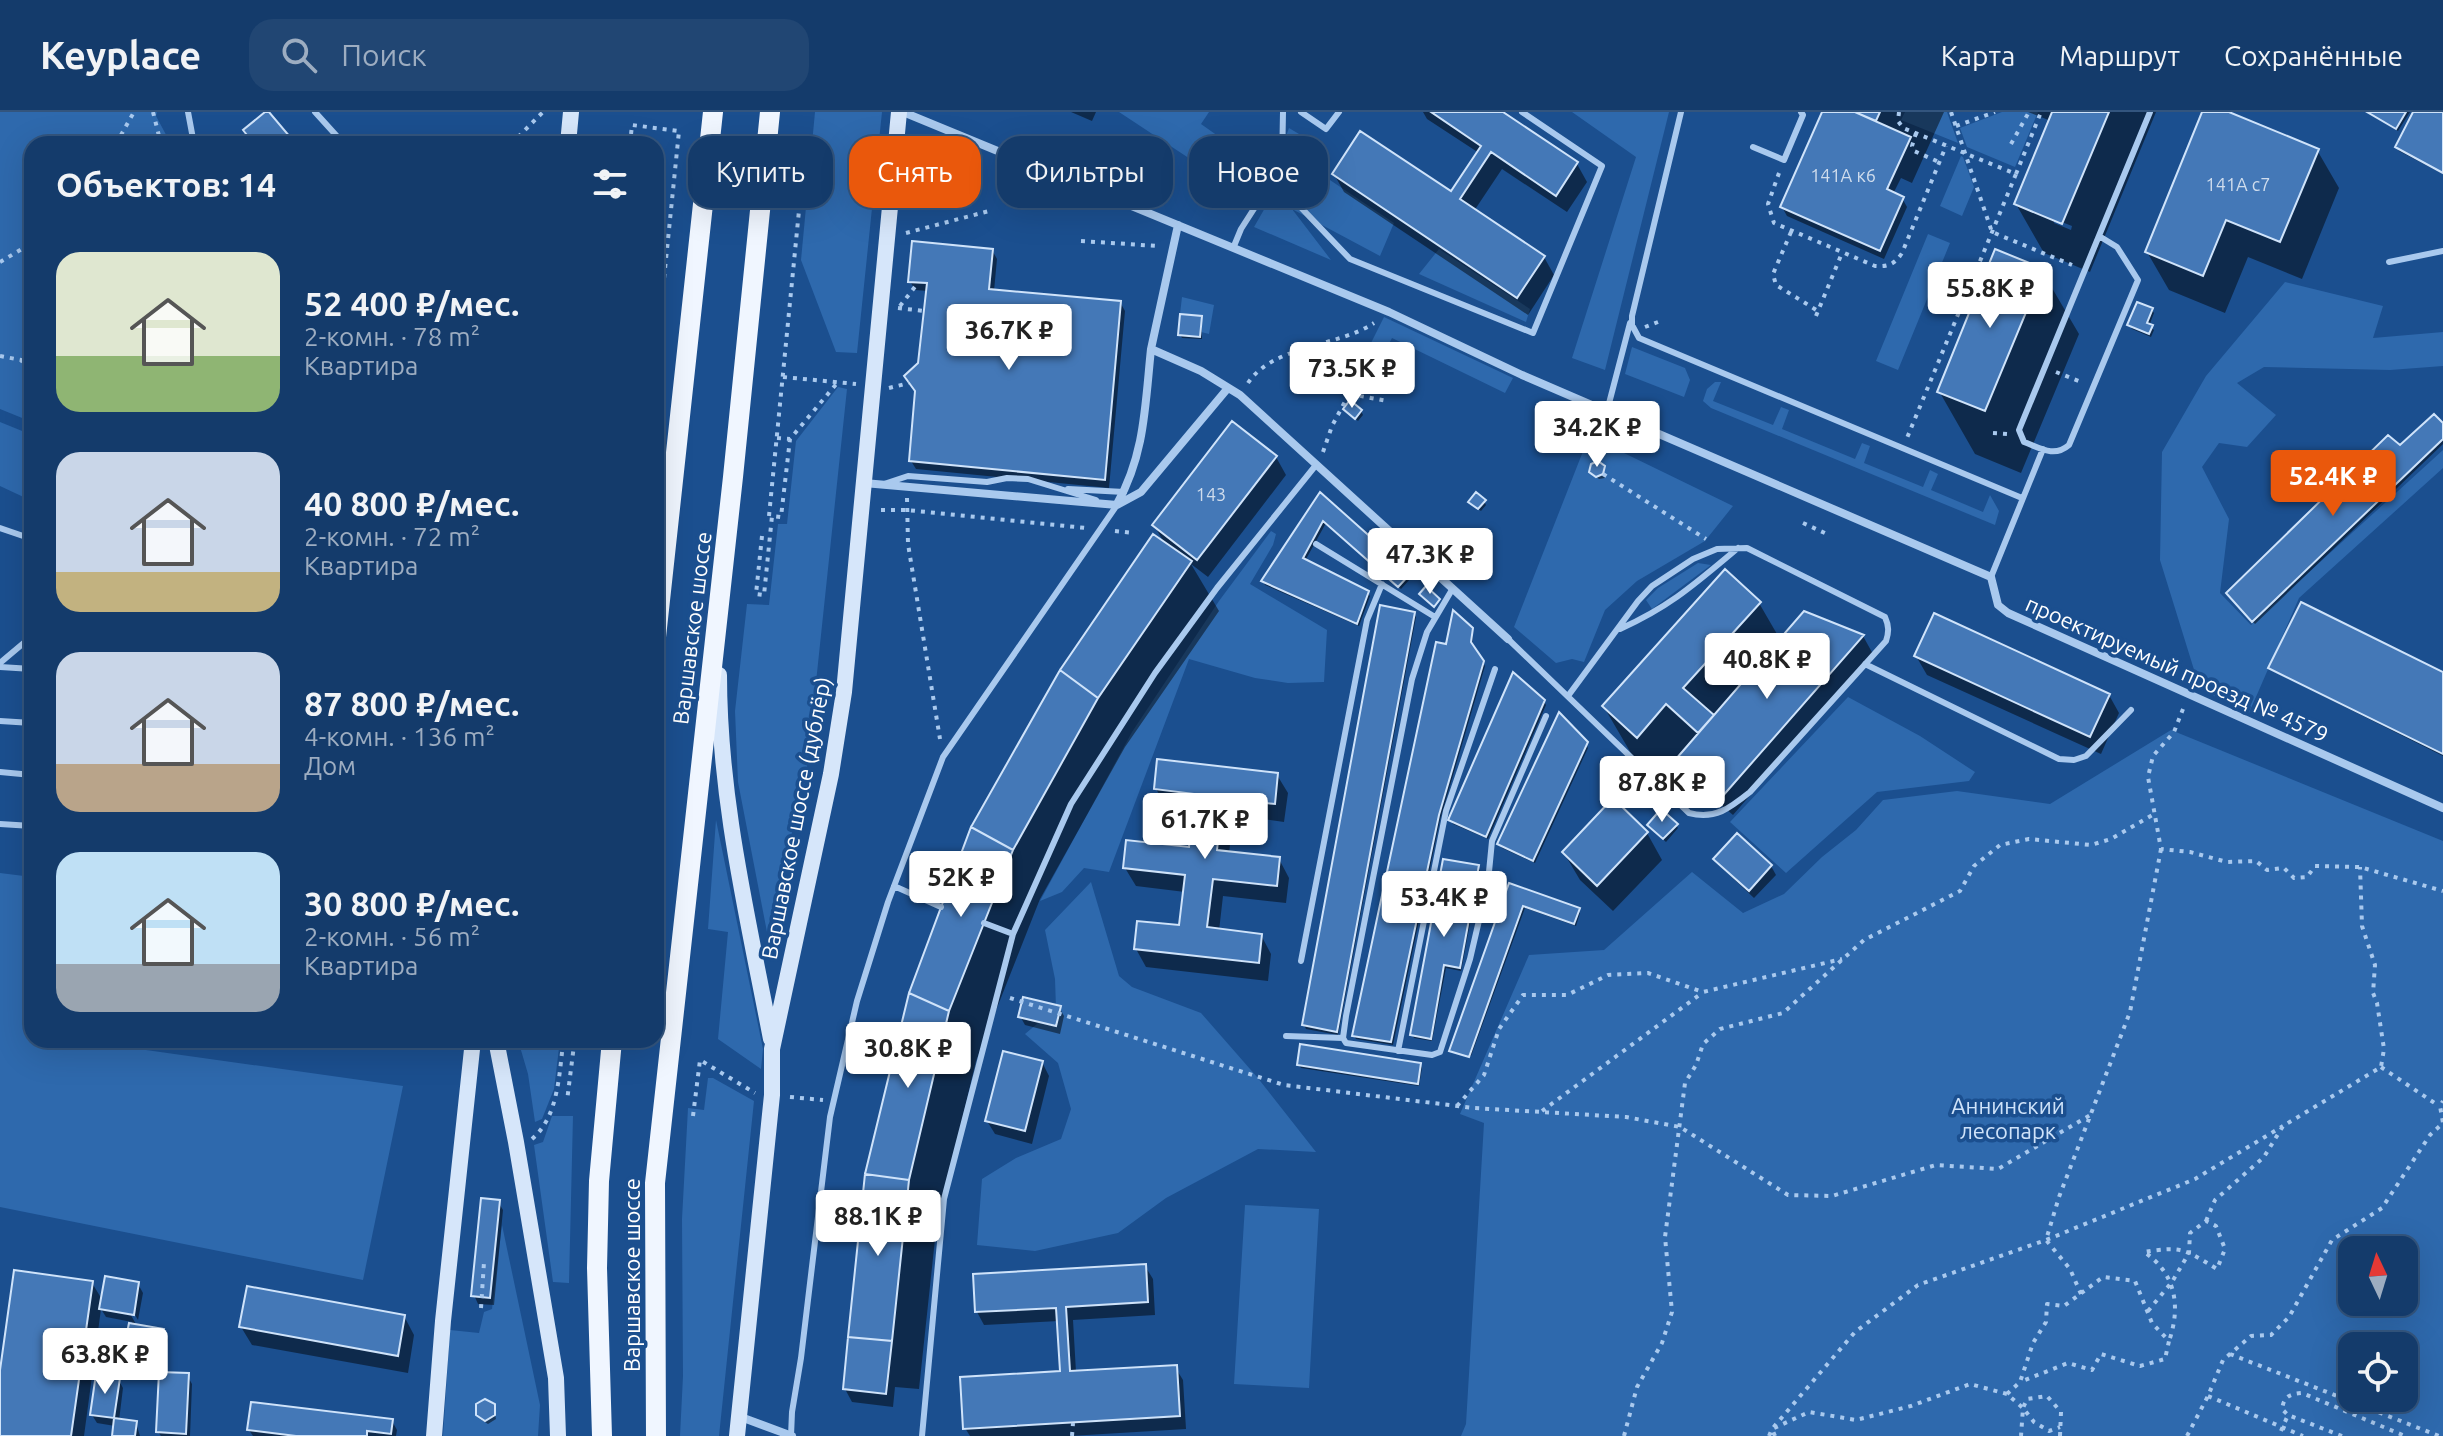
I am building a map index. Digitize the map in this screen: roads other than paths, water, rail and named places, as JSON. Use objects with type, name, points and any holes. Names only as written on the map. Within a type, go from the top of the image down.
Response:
[{"type":"main road","points":[[569,136],[571,112]]},
{"type":"main road","name":"Варшавское шоссе","points":[[664,563],[713,112]]},
{"type":"main road","name":"Варшавское шоссе","points":[[656,1436],[655,1183],[770,112]]},
{"type":"main road","name":"Варшавское шоссе (дублёр)","points":[[737,1436],[772,1095],[772,1049],[831,774],[844,692],[901,112]]},
{"type":"main road","points":[[718,604],[719,728],[727,806],[772,1049]]},
{"type":"main road","points":[[434,1436],[472,1048]]},
{"type":"main road","points":[[498,1048],[556,1378],[558,1436]]},
{"type":"main road","name":"Варшавское шоссе","points":[[602,1436],[597,1268],[599,1181],[611,1048]]},
{"type":"street","points":[[901,112],[1389,312],[1607,411],[1991,577]]},
{"type":"street","points":[[1117,505],[1139,454],[1151,349],[1178,225]]},
{"type":"street","points":[[1151,349],[1201,371],[1240,395],[1508,639]]},
{"type":"street","points":[[863,483],[1117,505],[1141,492],[1228,388]]},
{"type":"street","points":[[1124,492],[1141,492]]},
{"type":"street","name":"проектируемый проезд № 4579","points":[[1991,577],[1998,605],[2008,613],[2443,808]]},
{"type":"street","points":[[738,1416],[791,1436]]},
{"type":"lane","points":[[188,112],[192,136]]},
{"type":"lane","points":[[315,112],[337,136]]},
{"type":"lane","points":[[1283,112],[1283,136]]},
{"type":"lane","points":[[1301,112],[1326,129],[1339,112]]},
{"type":"lane","points":[[1301,208],[1350,259],[1533,333],[1602,166],[1522,112]]},
{"type":"lane","points":[[1607,411],[1681,112]]},
{"type":"lane","points":[[2099,236],[2113,244],[2138,280],[2069,445],[2056,452],[2043,449],[2024,442],[2019,430],[2150,112]]},
{"type":"lane","points":[[1753,147],[1784,160],[1803,115],[1799,113]]},
{"type":"lane","points":[[1234,246],[1254,208]]},
{"type":"lane","points":[[2389,262],[2443,251]]},
{"type":"lane","points":[[1632,316],[1635,332],[1648,344],[2022,498]]},
{"type":"lane","points":[[1991,577],[2043,449]]},
{"type":"lane","points":[[922,1436],[944,1199],[1013,934],[1071,804],[1155,673],[1217,588],[1316,465]]},
{"type":"lane","points":[[791,1436],[834,1102],[857,1001],[894,886],[943,757],[1117,505],[1028,479],[1007,478],[987,482],[908,476],[883,484]]},
{"type":"lane","points":[[1056,489],[1124,492]]},
{"type":"lane","points":[[0,528],[24,536]]},
{"type":"lane","points":[[1316,544],[1435,617]]},
{"type":"lane","points":[[1508,639],[1689,813],[1711,816],[1732,806],[1750,792],[1886,641],[1889,632],[1885,617],[1763,555],[1747,548],[1722,548],[1693,559],[1652,586],[1568,696]]},
{"type":"lane","points":[[1618,630],[1679,598],[1738,548]]},
{"type":"lane","points":[[1301,961],[1367,620],[1382,584]]},
{"type":"lane","points":[[1453,588],[1427,632],[1412,679],[1343,1038],[1346,1043],[1432,1055],[1440,1052],[1470,959],[1488,882],[1492,841],[1546,716]]},
{"type":"lane","points":[[0,665],[24,643]]},
{"type":"lane","points":[[1865,664],[2059,759],[2074,760],[2086,756],[2131,710]]},
{"type":"lane","points":[[0,665],[24,668]]},
{"type":"lane","points":[[1398,1051],[1446,811],[1495,669]]},
{"type":"lane","points":[[0,721],[24,722]]},
{"type":"lane","points":[[0,772],[24,774]]},
{"type":"lane","points":[[0,824],[24,826]]},
{"type":"lane","points":[[894,886],[941,907]]},
{"type":"lane","points":[[984,923],[1013,934]]},
{"type":"lane","points":[[1286,1036],[1343,1038]]},
{"type":"park label","name":"Аннинский лесопарк","points":[[2008,1118]]}]
